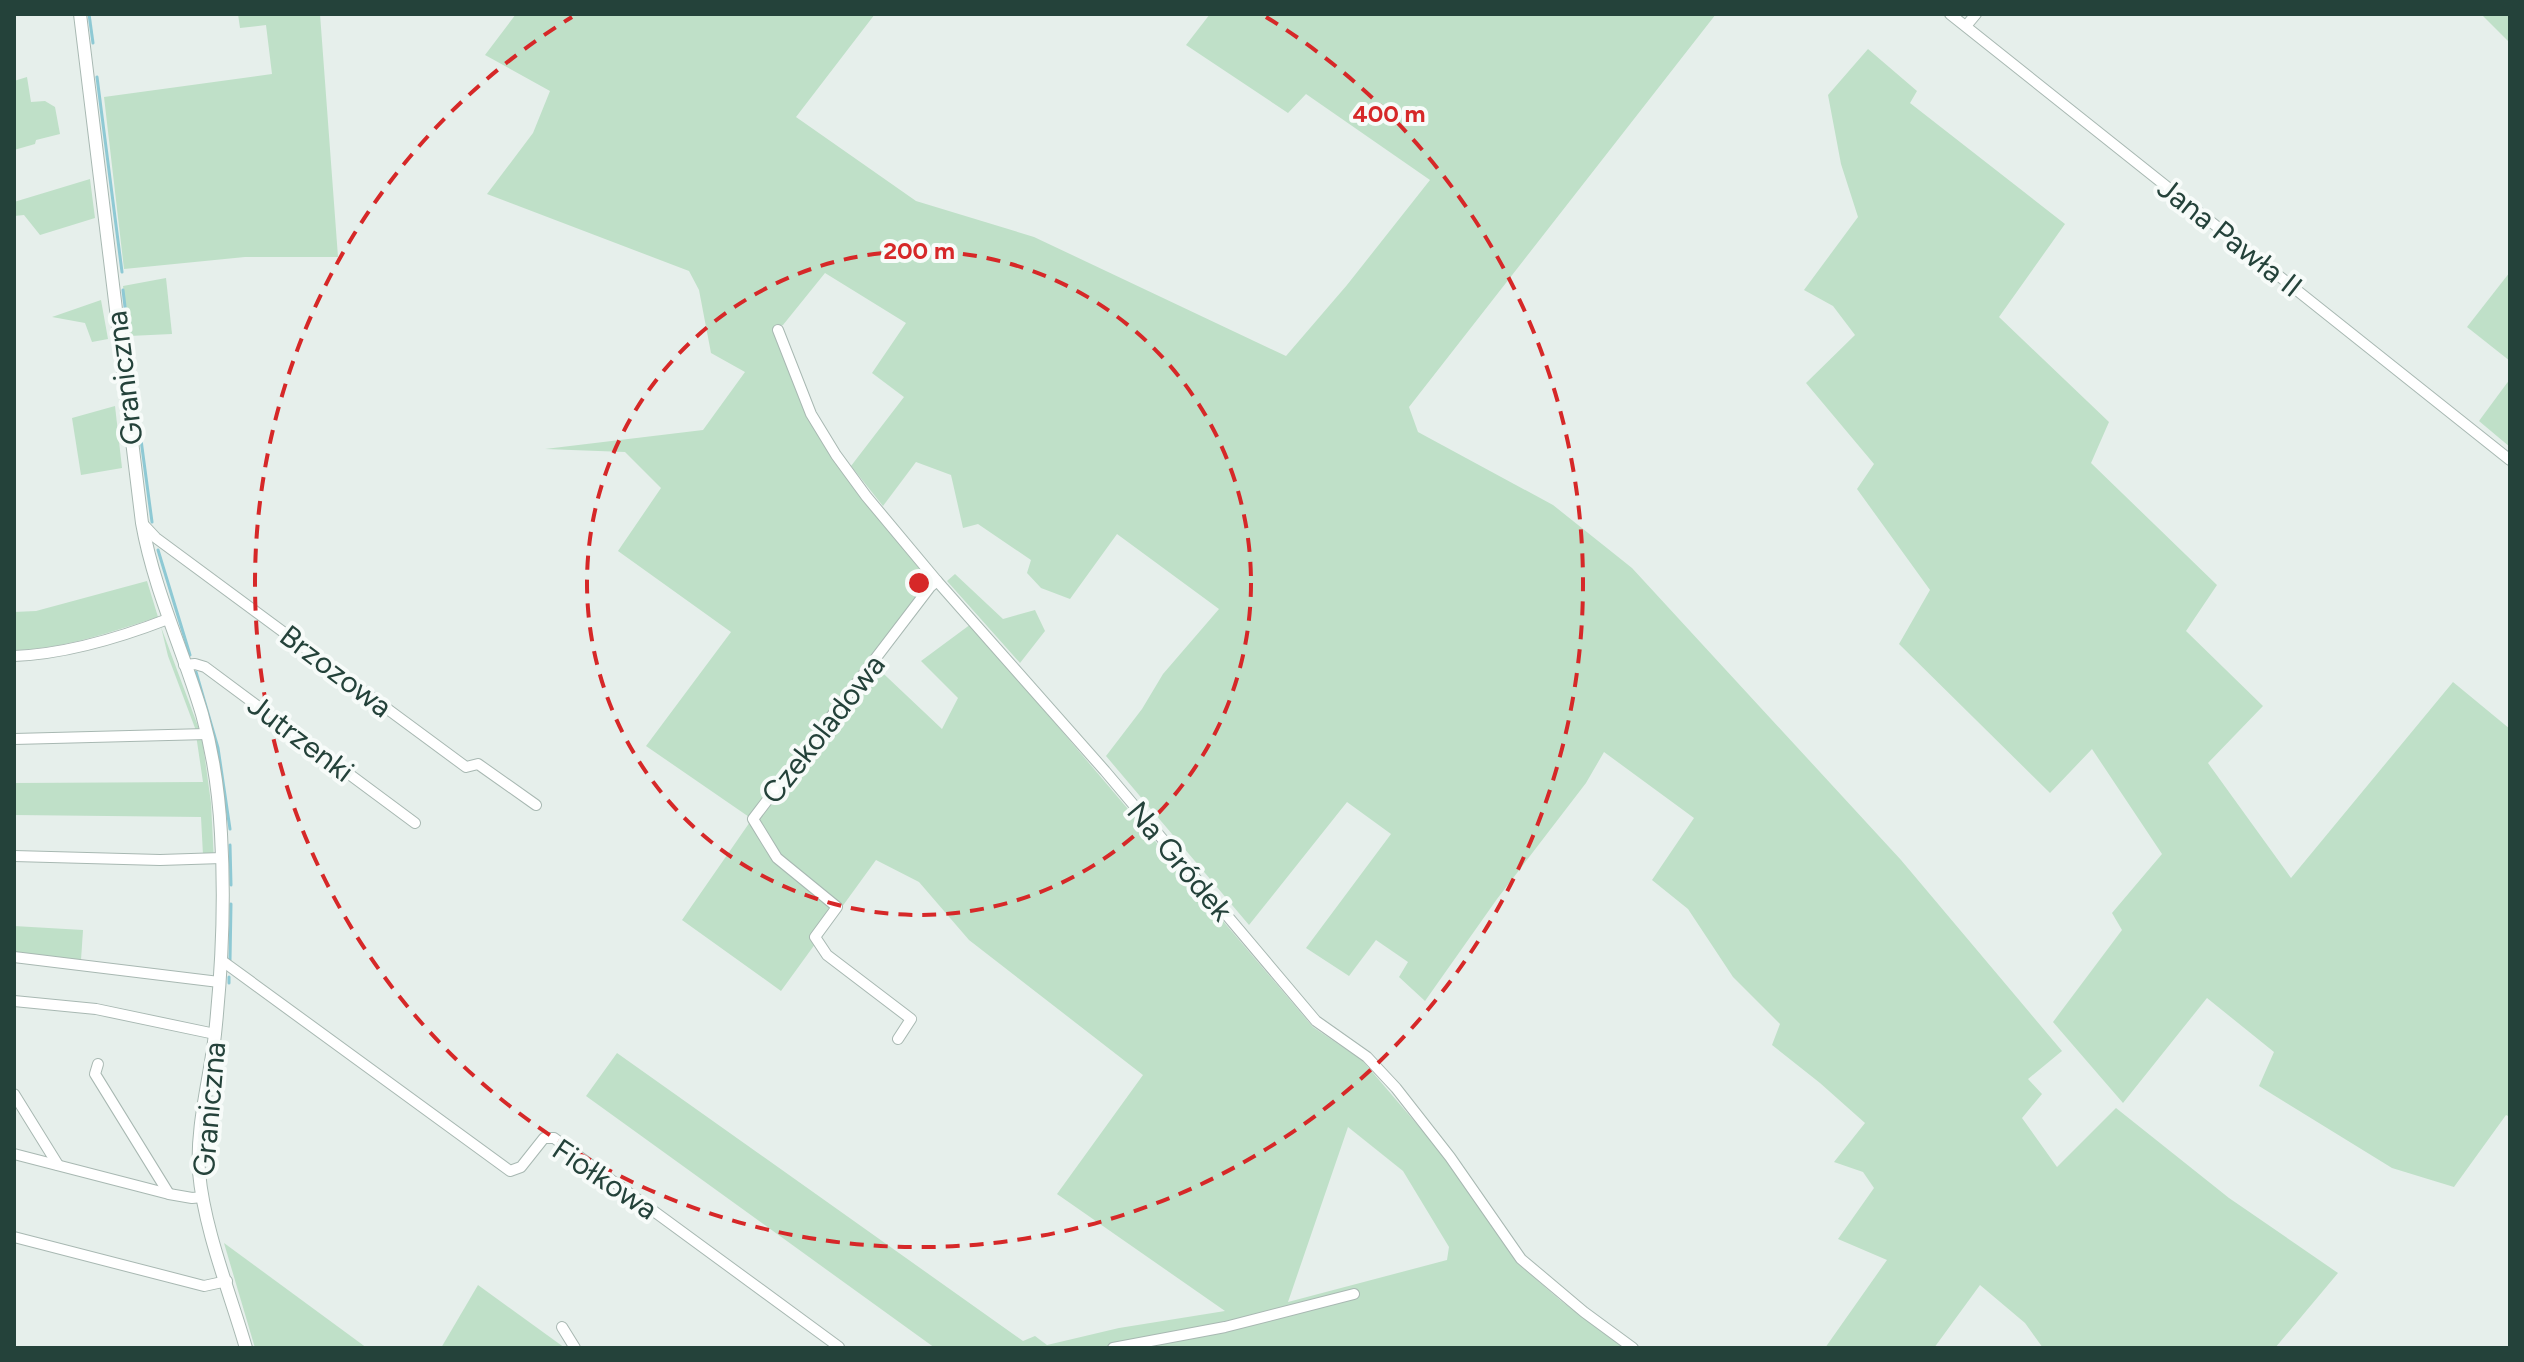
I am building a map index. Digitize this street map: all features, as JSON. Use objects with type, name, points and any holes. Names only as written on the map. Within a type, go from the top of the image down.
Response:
[{"type":"street","name":"Graniczna","points":[[80,14],[142,523],[151,566],[207,734],[215,768],[222,858],[221,960],[215,1034],[200,1135],[199,1170],[203,1197],[246,1348]]},
{"type":"street","name":"Jana Pawła II","points":[[1950,14],[2510,460]]},
{"type":"street","points":[[1966,26],[1976,14]]},
{"type":"street","name":"Na Gródek","points":[[778,330],[811,414],[836,455],[937,581],[1105,771],[1316,1021],[1367,1057],[1396,1088],[1450,1157],[1521,1259],[1633,1348]]},
{"type":"street","name":"Brzozowa","points":[[142,523],[156,538],[466,767],[478,764],[536,805]]},
{"type":"street","name":"Czekoladowa","points":[[898,1039],[911,1019],[827,955],[815,937],[837,907],[777,858],[753,819],[937,581]]},
{"type":"street","points":[[14,656],[86,646],[168,619]]},
{"type":"street","name":"Jutrzenki","points":[[184,665],[205,667],[415,823]]},
{"type":"street","points":[[14,739],[207,734]]},
{"type":"street","points":[[14,856],[160,860],[222,858]]},
{"type":"street","points":[[14,957],[219,982]]},
{"type":"street","name":"Fiołkowa","points":[[221,960],[510,1171],[518,1170],[544,1138],[554,1138],[839,1347]]},
{"type":"street","points":[[14,1001],[96,1009],[215,1034]]},
{"type":"street","points":[[98,1064],[95,1074],[169,1194]]},
{"type":"street","points":[[14,1094],[58,1165]]},
{"type":"street","points":[[14,1154],[169,1194],[203,1197]]},
{"type":"street","points":[[14,1237],[204,1286],[227,1281]]},
{"type":"street","points":[[1113,1348],[1225,1327],[1354,1294]]},
{"type":"street","points":[[562,1327],[575,1348]]},
{"type":"green space","points":[[238,14],[320,14],[338,257],[245,257],[124,269],[104,97],[272,74],[266,25],[240,28]]},
{"type":"green space","points":[[516,14],[875,14],[796,117],[916,201],[1034,237],[1286,356],[1430,180],[1306,94],[1288,113],[1186,45],[1210,14],[1716,14],[1409,407],[1418,432],[1553,505],[1632,568],[1901,860],[2062,1051],[2028,1079],[2042,1094],[2022,1118],[2057,1167],[2116,1108],[2229,1198],[2338,1273],[2275,1348],[2043,1348],[2025,1323],[1980,1285],[1934,1348],[1825,1348],[1887,1260],[1838,1239],[1874,1188],[1863,1172],[1834,1162],[1865,1123],[1772,1045],[1780,1024],[1733,977],[1688,909],[1652,880],[1694,818],[1604,752],[1586,783],[1497,899],[1425,1001],[1399,977],[1408,962],[1376,940],[1349,976],[1306,948],[1391,834],[1347,802],[1249,925],[1106,756],[1142,709],[1163,674],[1219,609],[1117,534],[1070,599],[1041,588],[1027,573],[1031,560],[978,524],[963,528],[951,475],[916,462],[883,506],[851,466],[904,397],[872,373],[906,323],[825,273],[783,325],[774,326],[806,415],[847,478],[929,581],[869,660],[942,729],[958,698],[921,661],[971,624],[1313,1027],[1362,1060],[1445,1157],[1522,1267],[1624,1348],[935,1348],[586,1096],[617,1053],[1023,1341],[1035,1336],[1047,1345],[1119,1328],[1225,1311],[1057,1194],[1143,1075],[969,940],[919,882],[876,860],[781,991],[682,920],[752,819],[646,746],[731,632],[618,551],[661,488],[625,452],[545,449],[703,430],[745,372],[711,353],[699,290],[689,271],[487,194],[533,133],[550,91],[485,55]],"holes":[[[1348,1127],[1403,1171],[1449,1247],[1447,1260],[1288,1302]]]},
{"type":"green space","points":[[2481,14],[2510,14],[2510,43]]},
{"type":"green space","points":[[1868,49],[1917,91],[1910,103],[2065,224],[1999,317],[2109,422],[2091,463],[2217,585],[2186,631],[2263,706],[2208,763],[2291,878],[2453,682],[2510,729],[2510,1117],[2506,1115],[2454,1187],[2392,1168],[2259,1086],[2274,1052],[2207,998],[2123,1103],[2053,1022],[2122,930],[2112,913],[2162,854],[2092,749],[2050,793],[1899,644],[1930,590],[1857,489],[1874,464],[1806,383],[1855,335],[1833,306],[1804,290],[1858,217],[1841,164],[1828,95]]},
{"type":"green space","points":[[27,77],[31,102],[45,101],[55,107],[60,134],[14,150],[14,81]]},
{"type":"green space","points":[[90,179],[95,218],[40,235],[24,215],[14,216],[14,202]]},
{"type":"green space","points":[[2510,272],[2510,361],[2467,327]]},
{"type":"green space","points":[[166,278],[172,334],[129,336],[123,286]]},
{"type":"green space","points":[[101,300],[108,339],[92,342],[85,323],[52,317]]},
{"type":"green space","points":[[2510,379],[2510,447],[2479,421]]},
{"type":"green space","points":[[115,406],[122,468],[81,475],[72,418]]},
{"type":"green space","points":[[955,574],[1003,619],[1035,610],[1045,631],[1020,663],[947,581]]},
{"type":"green space","points":[[147,581],[158,617],[69,643],[14,650],[14,612],[36,611]]},
{"type":"green space","points":[[161,627],[202,737],[211,803],[214,861],[203,855],[201,817],[14,815],[14,783],[203,782],[195,728],[168,656]]},
{"type":"green space","points":[[14,926],[83,930],[81,960],[14,954]]},
{"type":"green space","points":[[224,1243],[367,1348],[255,1348]]},
{"type":"green space","points":[[478,1285],[565,1348],[441,1348]]},
{"type":"waterway","points":[[89,14],[93,43]]},
{"type":"waterway","points":[[97,77],[122,272]]},
{"type":"waterway","points":[[123,290],[128,332]]},
{"type":"waterway","points":[[129,350],[152,522]]},
{"type":"waterway","points":[[158,550],[190,655]]},
{"type":"waterway","points":[[196,672],[218,748],[230,829]]},
{"type":"waterway","points":[[230,845],[231,885]]},
{"type":"waterway","points":[[230,960],[231,904]]},
{"type":"waterway","points":[[229,977],[229,983]]}]
